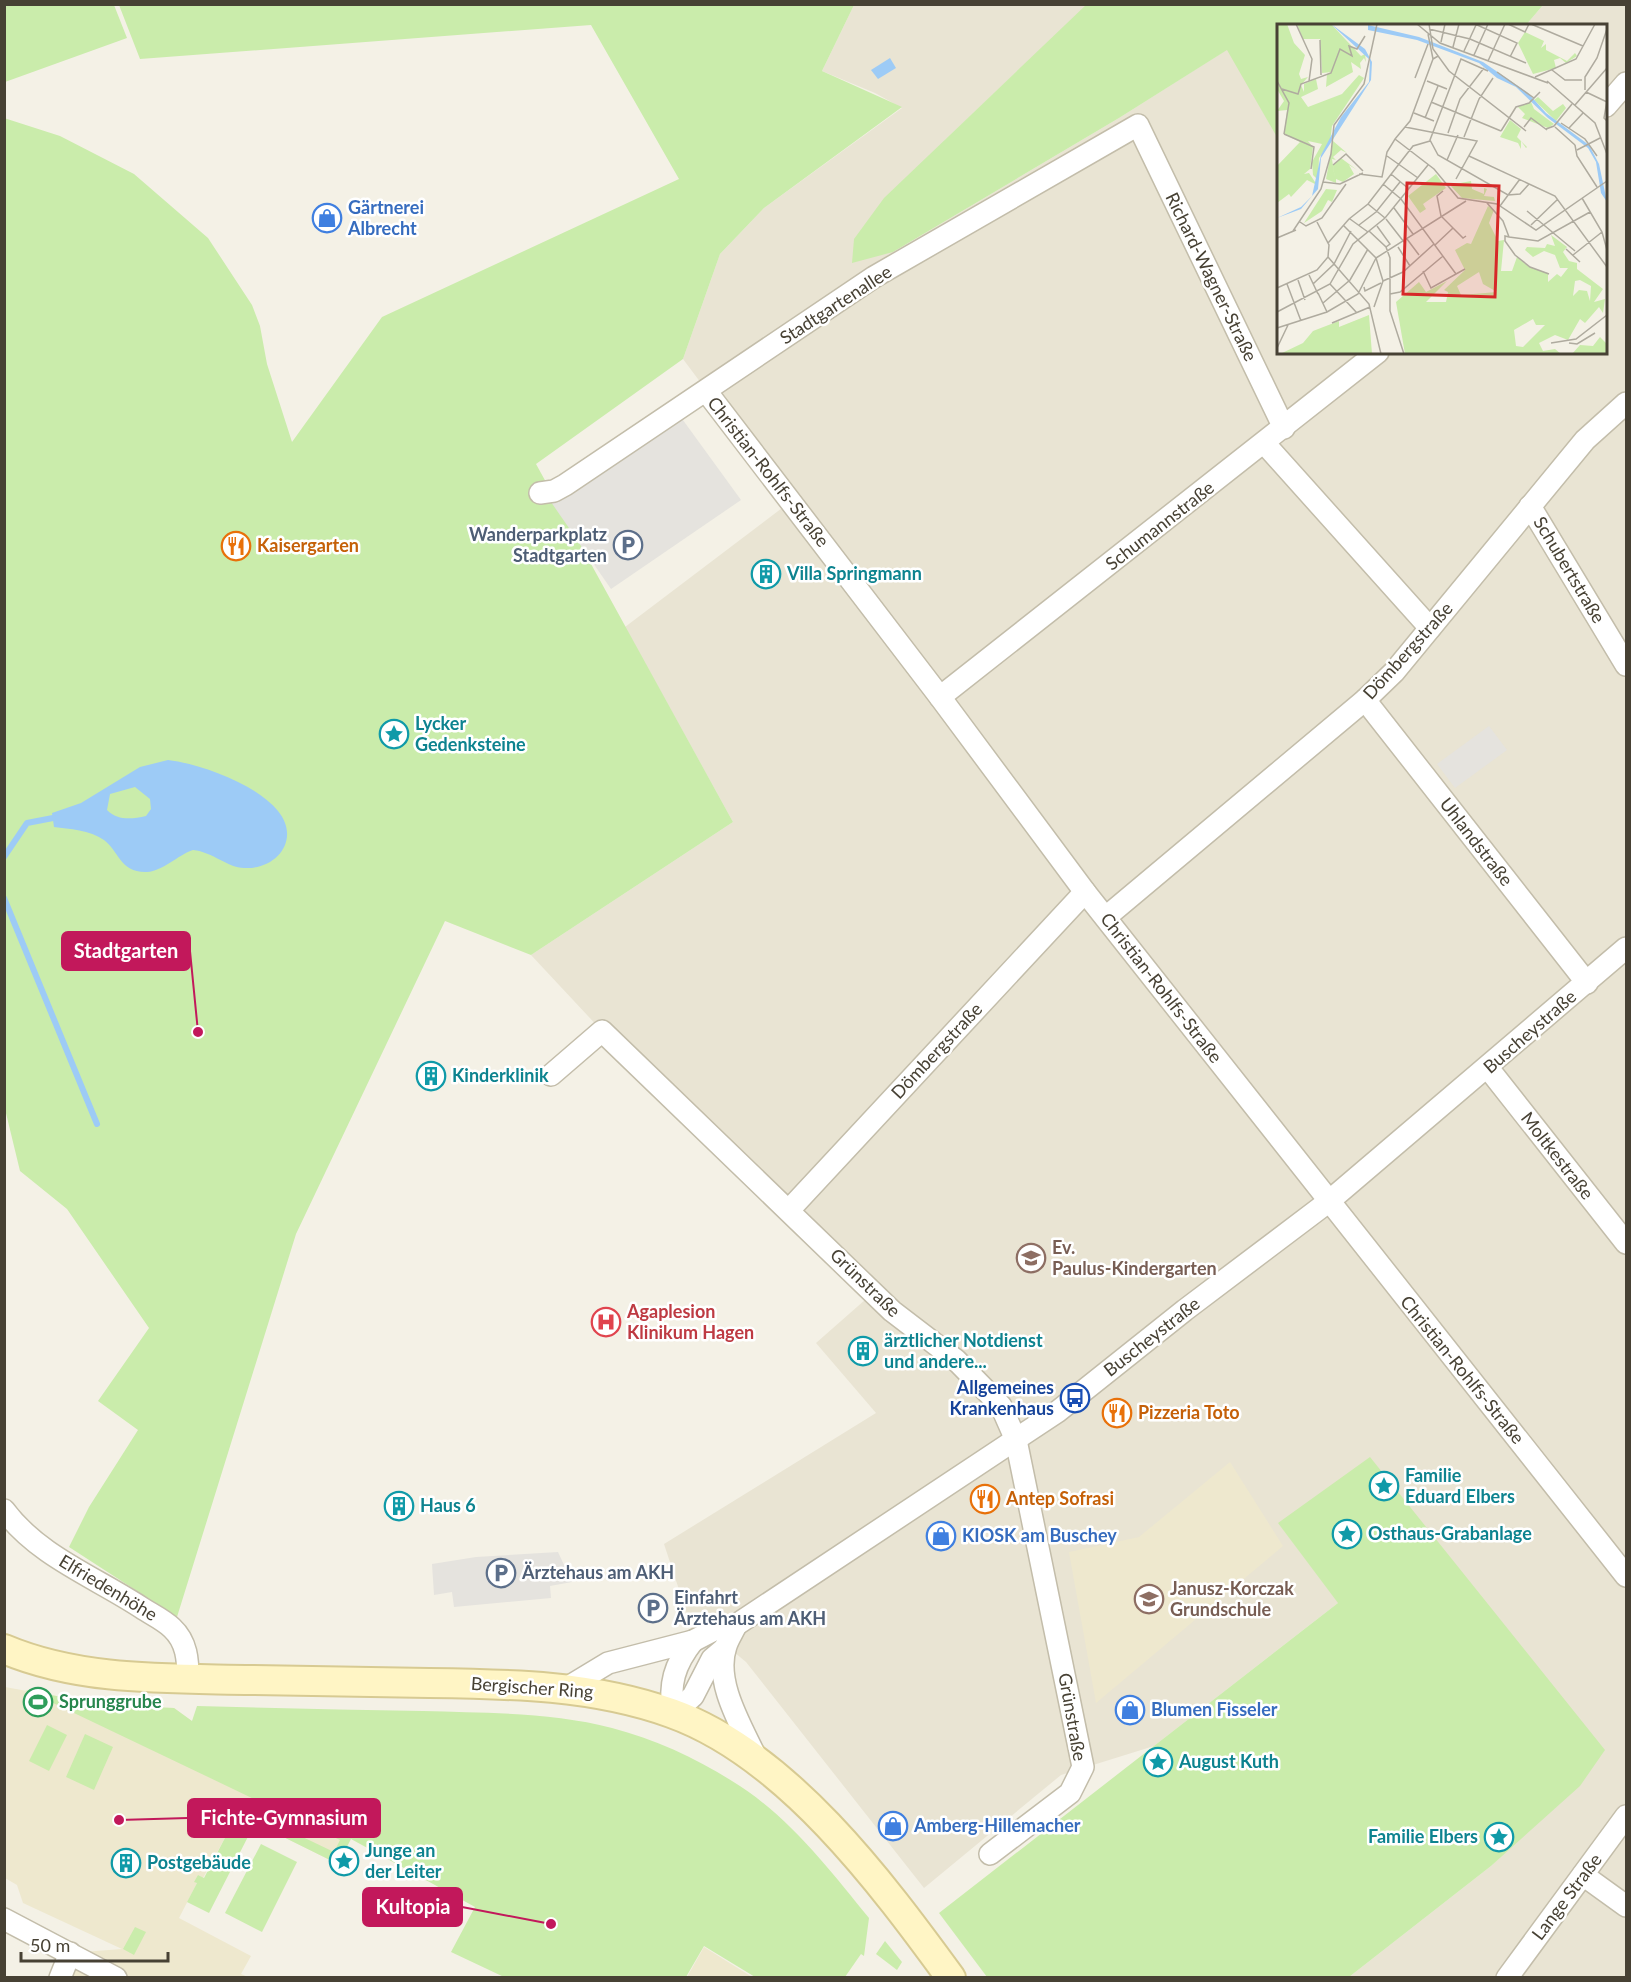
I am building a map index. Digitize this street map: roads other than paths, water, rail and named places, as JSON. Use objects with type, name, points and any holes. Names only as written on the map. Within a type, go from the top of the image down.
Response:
[{"type":"main road","name":"Bergischer Ring","points":[[4,1649],[77,1669],[112,1675],[188,1679],[501,1684],[595,1692],[673,1714],[718,1736],[758,1763],[823,1820],[893,1902],[951,1977]]},
{"type":"street","points":[[1607,104],[1626,83]]},
{"type":"street","name":"Stadtgartenallee","points":[[540,493],[554,491],[566,485],[874,278],[1138,125]]},
{"type":"street","name":"Richard-Wagner-Straße","points":[[1138,125],[1284,428]]},
{"type":"street","name":"Schumannstraße","points":[[940,697],[1265,444],[1376,354]]},
{"type":"street","name":"Christian-Rohlfs-Straße","points":[[706,391],[940,697],[1085,892],[1626,1576]]},
{"type":"street","name":"Dömbergstraße","points":[[1106,917],[1365,700],[1394,672],[1586,440],[1626,403]]},
{"type":"street","points":[[1265,444],[1430,628]]},
{"type":"street","name":"Schubertstraße","points":[[1530,506],[1626,665]]},
{"type":"street","name":"Uhlandstraße","points":[[1365,700],[1587,983]]},
{"type":"street","name":"Dömbergstraße","points":[[790,1209],[1085,892]]},
{"type":"street","name":"Buscheystraße","points":[[565,1689],[608,1663],[693,1641],[718,1628],[736,1625],[1057,1412],[1185,1310],[1328,1202],[1488,1068],[1626,948]]},
{"type":"street","name":"Grünstraße","points":[[551,1075],[602,1031],[790,1209],[892,1311],[956,1360],[1001,1406],[1016,1440],[1083,1767],[1070,1793],[990,1854]]},
{"type":"street","name":"Moltkestraße","points":[[1488,1068],[1626,1243]]},
{"type":"street","name":"Elfriedenhöhe","points":[[4,1510],[28,1538],[172,1628],[188,1657],[188,1679]]},
{"type":"street","points":[[673,1714],[693,1696],[712,1659],[725,1648],[736,1625]]},
{"type":"street","points":[[673,1714],[670,1689],[682,1656],[693,1641]]},
{"type":"street","points":[[725,1648],[725,1676],[729,1695],[758,1763]]},
{"type":"street","name":"Lange Straße","points":[[1506,1977],[1626,1816]]},
{"type":"street","points":[[1583,1875],[1626,1906]]},
{"type":"street","points":[[4,1919],[116,1977]]},
{"type":"street","points":[[60,1977],[70,1953]]},
{"type":"water","points":[[890,58],[896,68],[878,79],[871,70]]},
{"type":"water","points":[[168,760],[181,762],[227,777],[256,792],[278,811],[284,822],[287,832],[282,851],[266,864],[244,868],[193,850],[159,869],[147,872],[131,869],[125,865],[104,840],[92,834],[54,827],[52,813],[81,803],[140,767]],"holes":[[[135,787],[150,799],[151,809],[146,816],[120,818],[107,810],[110,794]]]},
{"type":"waterway","points":[[4,857],[27,823],[53,818]]},
{"type":"waterway","points":[[4,898],[97,1124]]},
{"type":"place","name":"Gärtnerei Albrecht","points":[[327,218]]},
{"type":"place","name":"Wanderparkplatz Stadtgarten","points":[[628,545]]},
{"type":"place","name":"Kaisergarten","points":[[236,546]]},
{"type":"place","name":"Villa Springmann","points":[[766,574]]},
{"type":"place","name":"Lycker Gedenksteine","points":[[394,734]]},
{"type":"place","name":"Stadtgarten","points":[[198,1032]]},
{"type":"place","name":"Kinderklinik","points":[[431,1076]]},
{"type":"place","name":"Ev. Paulus-Kindergarten","points":[[1031,1258]]},
{"type":"place","name":"Agaplesion Klinikum Hagen","points":[[606,1322]]},
{"type":"place","name":"ärztlicher Notdienst und andere...","points":[[863,1351]]},
{"type":"place","name":"Allgemeines Krankenhaus","points":[[1075,1398]]},
{"type":"place","name":"Pizzeria Toto","points":[[1117,1413]]},
{"type":"place","name":"Familie Eduard Elbers","points":[[1384,1486]]},
{"type":"place","name":"Antep Sofrasi","points":[[985,1499]]},
{"type":"place","name":"Haus 6","points":[[399,1506]]},
{"type":"place","name":"Osthaus-Grabanlage","points":[[1347,1534]]},
{"type":"place","name":"KIOSK am Buschey","points":[[941,1536]]},
{"type":"place","name":"Ärztehaus am AKH","points":[[501,1573]]},
{"type":"place","name":"Janusz-Korczak Grundschule","points":[[1149,1599]]},
{"type":"place","name":"Einfahrt Ärztehaus am AKH","points":[[653,1608]]},
{"type":"place","name":"Sprunggrube","points":[[38,1702]]},
{"type":"place","name":"Blumen Fisseler","points":[[1130,1710]]},
{"type":"place","name":"August Kuth","points":[[1158,1762]]},
{"type":"place","name":"Fichte-Gymnasium","points":[[119,1820]]},
{"type":"place","name":"Amberg-Hillemacher","points":[[893,1826]]},
{"type":"place","name":"Familie Elbers","points":[[1499,1837]]},
{"type":"place","name":"Junge an der Leiter","points":[[344,1861]]},
{"type":"place","name":"Postgebäude","points":[[126,1863]]},
{"type":"place","name":"Kultopia","points":[[551,1924]]}]
